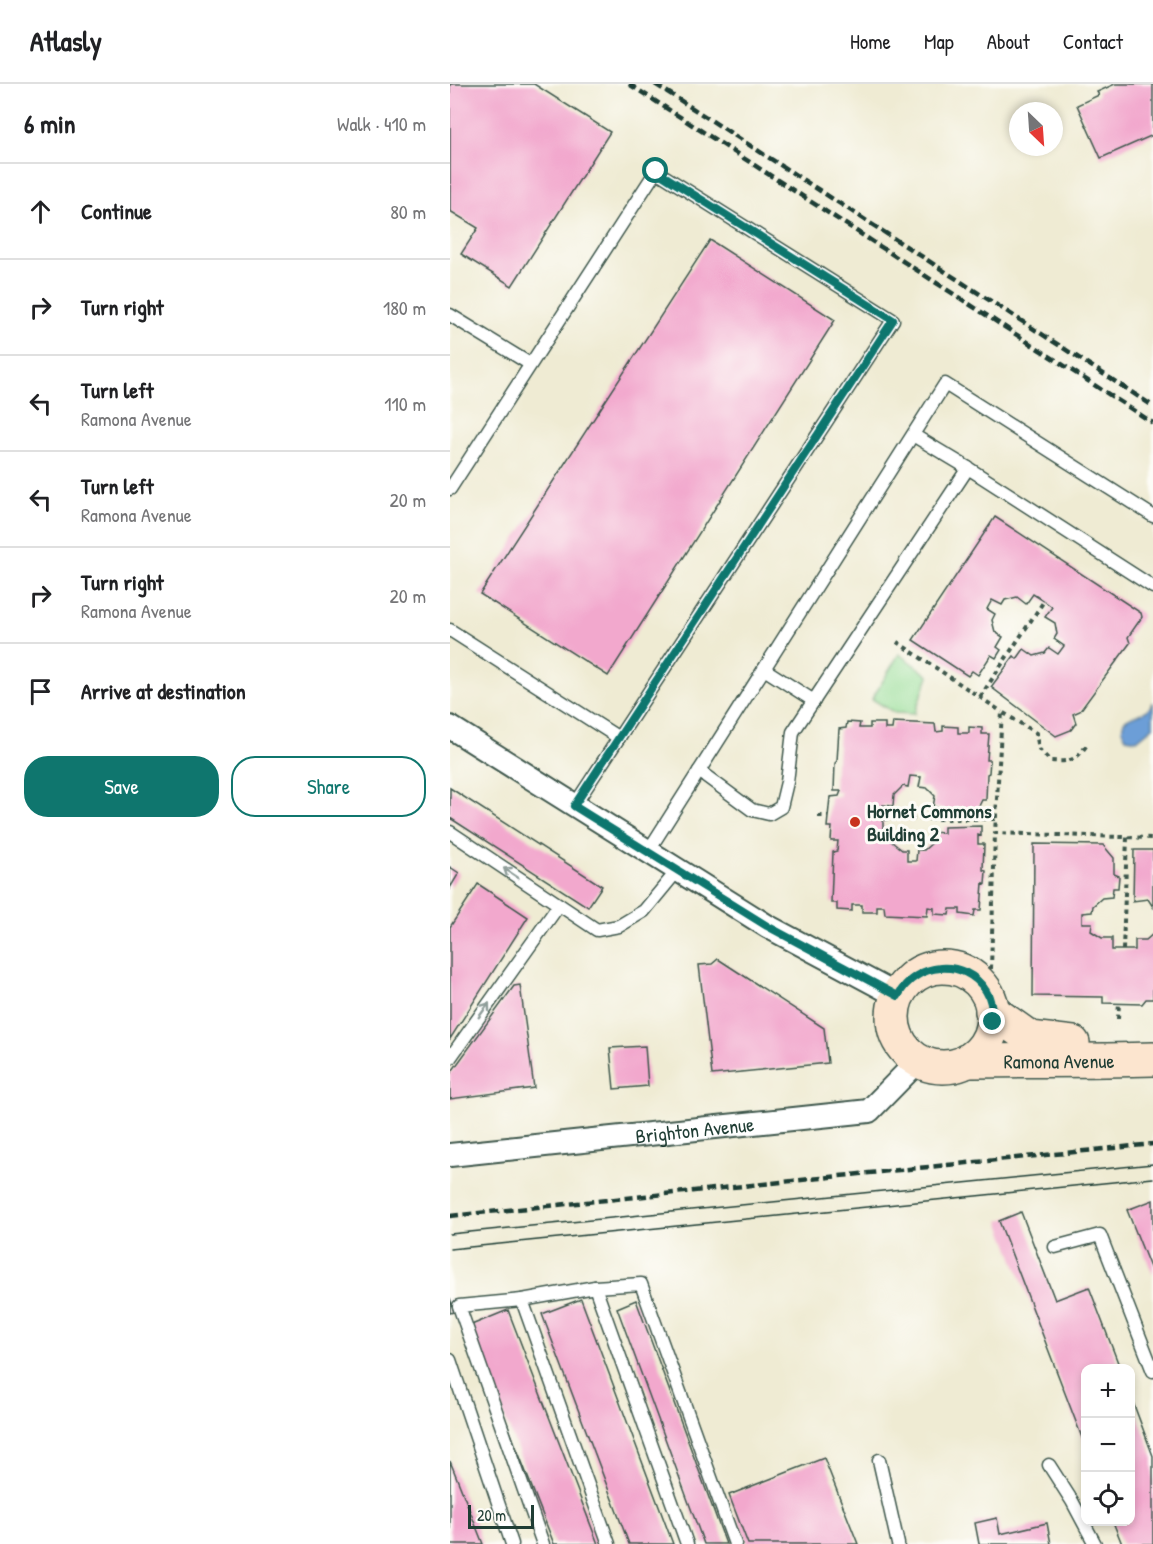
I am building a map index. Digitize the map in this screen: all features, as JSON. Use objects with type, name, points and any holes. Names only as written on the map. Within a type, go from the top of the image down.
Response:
[{"type":"main road","points":[[918,1061],[905,1050],[896,1036],[893,1020],[894,1003],[902,988],[914,976],[928,969],[945,967],[961,970],[975,978],[986,990],[992,1011]]},
{"type":"main road","name":"Ramona Avenue","points":[[992,1011],[1030,1038],[1064,1043],[1153,1039]]},
{"type":"main road","name":"Ramona Avenue","points":[[966,1061],[979,1051],[989,1038],[993,1022],[992,1011]]},
{"type":"main road","name":"Ramona Avenue","points":[[918,1061],[934,1066],[950,1066],[966,1061],[1059,1062],[1153,1059]]},
{"type":"street","points":[[450,727],[647,853],[767,926],[898,996]]},
{"type":"street","name":"Brighton Avenue","points":[[450,1155],[869,1111],[918,1061]]},
{"type":"lane","points":[[450,489],[656,171],[893,320],[574,806]]},
{"type":"lane","points":[[450,315],[530,364]]},
{"type":"lane","points":[[647,853],[945,384],[1153,516]]},
{"type":"lane","points":[[913,435],[1153,587]]},
{"type":"lane","points":[[699,771],[752,810],[769,814],[781,807],[787,782],[793,732],[968,468]]},
{"type":"lane","points":[[450,630],[619,738]]},
{"type":"lane","points":[[764,669],[814,701]]},
{"type":"lane","points":[[450,832],[597,930],[619,926],[644,911],[677,871]]},
{"type":"lane","points":[[450,1058],[560,905]]},
{"type":"lane","points":[[1055,1247],[1100,1235],[1153,1371]]},
{"type":"lane","points":[[543,1544],[459,1306],[522,1300],[595,1287],[641,1284],[735,1544]]},
{"type":"lane","points":[[595,1287],[687,1544]]},
{"type":"lane","points":[[522,1300],[609,1544]]},
{"type":"lane","points":[[450,1360],[512,1544]]},
{"type":"lane","points":[[879,1460],[898,1544]]},
{"type":"lane","points":[[1049,1465],[1095,1544]]},
{"type":"path","points":[[980,697],[1044,601]]},
{"type":"path","points":[[897,642],[1036,733],[1039,749],[1050,761],[1066,762],[1080,755],[1086,746]]},
{"type":"path","points":[[991,969],[995,833],[1002,712]]},
{"type":"path","points":[[819,816],[828,816]]},
{"type":"path","points":[[883,819],[996,819]]},
{"type":"path","points":[[995,833],[1153,838]]},
{"type":"path","points":[[1123,950],[1127,837]]},
{"type":"path","points":[[1118,1019],[1119,1004]]},
{"type":"green space","points":[[899,654],[929,676],[914,714],[895,713],[872,699]]},
{"type":"water","points":[[1153,702],[1153,727],[1137,740],[1126,738],[1122,730],[1124,721],[1144,712]]},
{"type":"building","points":[[450,84],[534,84],[610,132],[512,286],[461,254],[478,228],[450,211]]},
{"type":"building","points":[[1115,84],[1153,84],[1153,135],[1101,158],[1077,105],[1099,95],[1097,92]]},
{"type":"building","points":[[710,240],[835,320],[608,676],[480,594]]},
{"type":"building","points":[[995,517],[1141,613],[1142,617],[1128,637],[1130,643],[1080,711],[1073,714],[1076,723],[1071,730],[1056,736],[991,687],[1014,656],[1017,659],[1024,649],[1034,656],[1045,653],[1049,648],[1058,654],[1064,646],[1054,639],[1057,634],[1055,623],[1045,617],[1052,607],[1044,601],[1033,594],[1026,604],[1017,597],[1005,600],[1002,605],[992,600],[987,609],[995,614],[992,620],[995,632],[1003,637],[997,647],[1001,650],[996,658],[991,655],[978,675],[972,671],[968,676],[913,640]]},
{"type":"building","name":"Hornet Commons Building 2","points":[[847,722],[860,723],[859,728],[870,728],[870,723],[885,723],[885,729],[892,729],[893,722],[935,724],[936,732],[943,731],[943,726],[958,727],[958,733],[969,733],[969,727],[982,728],[982,734],[989,734],[987,760],[990,760],[986,800],[982,800],[978,808],[957,807],[957,814],[944,813],[944,809],[933,807],[935,796],[927,788],[919,787],[921,777],[910,776],[908,787],[903,786],[894,795],[893,806],[883,805],[883,830],[892,831],[892,842],[902,850],[907,850],[907,861],[916,861],[917,850],[924,850],[932,843],[933,832],[944,833],[944,827],[981,826],[978,844],[984,844],[985,884],[983,883],[981,910],[975,910],[974,916],[960,914],[960,909],[950,909],[949,915],[934,914],[934,908],[928,907],[927,916],[885,914],[884,906],[877,906],[877,912],[862,912],[862,905],[852,905],[852,911],[837,910],[837,903],[831,903],[833,852],[837,851],[838,841],[831,841],[832,827],[827,827],[830,797],[839,796],[841,791],[834,791],[835,763],[839,729],[846,728]]},
{"type":"building","points":[[450,788],[602,886],[588,907],[450,818]]},
{"type":"building","points":[[1034,844],[1103,845],[1114,858],[1114,874],[1119,876],[1118,888],[1113,888],[1112,897],[1102,898],[1093,906],[1092,912],[1082,913],[1082,923],[1092,923],[1091,931],[1102,938],[1112,938],[1112,950],[1135,950],[1135,940],[1146,940],[1153,934],[1153,999],[1146,999],[1142,1004],[1103,1003],[1103,997],[1033,996]]},
{"type":"building","points":[[1134,850],[1153,850],[1153,907],[1148,899],[1133,901]]},
{"type":"building","points":[[450,867],[459,873],[450,888]]},
{"type":"building","points":[[478,884],[528,917],[450,1039],[450,927]]},
{"type":"building","points":[[718,959],[824,1028],[828,1063],[712,1075],[699,965],[712,964]]},
{"type":"building","points":[[520,985],[534,1088],[450,1099],[450,1074],[514,986]]},
{"type":"building","points":[[645,1046],[648,1086],[614,1089],[610,1048]]},
{"type":"building","points":[[1153,1200],[1153,1275],[1127,1210]]},
{"type":"building","points":[[1021,1212],[1055,1300],[1089,1287],[1118,1364],[1081,1364],[1081,1435],[999,1221]]},
{"type":"building","points":[[450,1298],[454,1312],[450,1313]]},
{"type":"building","points":[[581,1299],[673,1544],[629,1544],[542,1314]]},
{"type":"building","points":[[636,1300],[726,1544],[704,1544],[617,1308]]},
{"type":"building","points":[[508,1310],[598,1544],[554,1544],[469,1326]]},
{"type":"building","points":[[1135,1408],[1153,1456],[1153,1544],[1122,1544],[1115,1526],[1135,1526]]},
{"type":"building","points":[[824,1458],[858,1544],[748,1544],[729,1495]]},
{"type":"building","points":[[450,1461],[483,1544],[450,1544]]},
{"type":"building","points":[[997,1518],[1000,1534],[1047,1523],[1051,1544],[979,1544],[975,1523]]},
{"type":"tram line","points":[[450,1234],[1153,1164]]},
{"type":"tram line","points":[[450,1249],[1153,1178]]},
{"type":"railway","points":[[629,84],[1153,423]]},
{"type":"railway","points":[[655,84],[1153,406]]},
{"type":"railway","points":[[450,1216],[1153,1144]]},
{"type":"place","name":"Hornet Commons Building 2","points":[[855,822]]},
{"type":"route","points":[[656,171],[893,320],[574,806],[767,926],[898,996],[902,988],[914,976],[928,969],[945,967],[961,970],[975,978],[986,990],[992,1005],[993,1022]]}]
